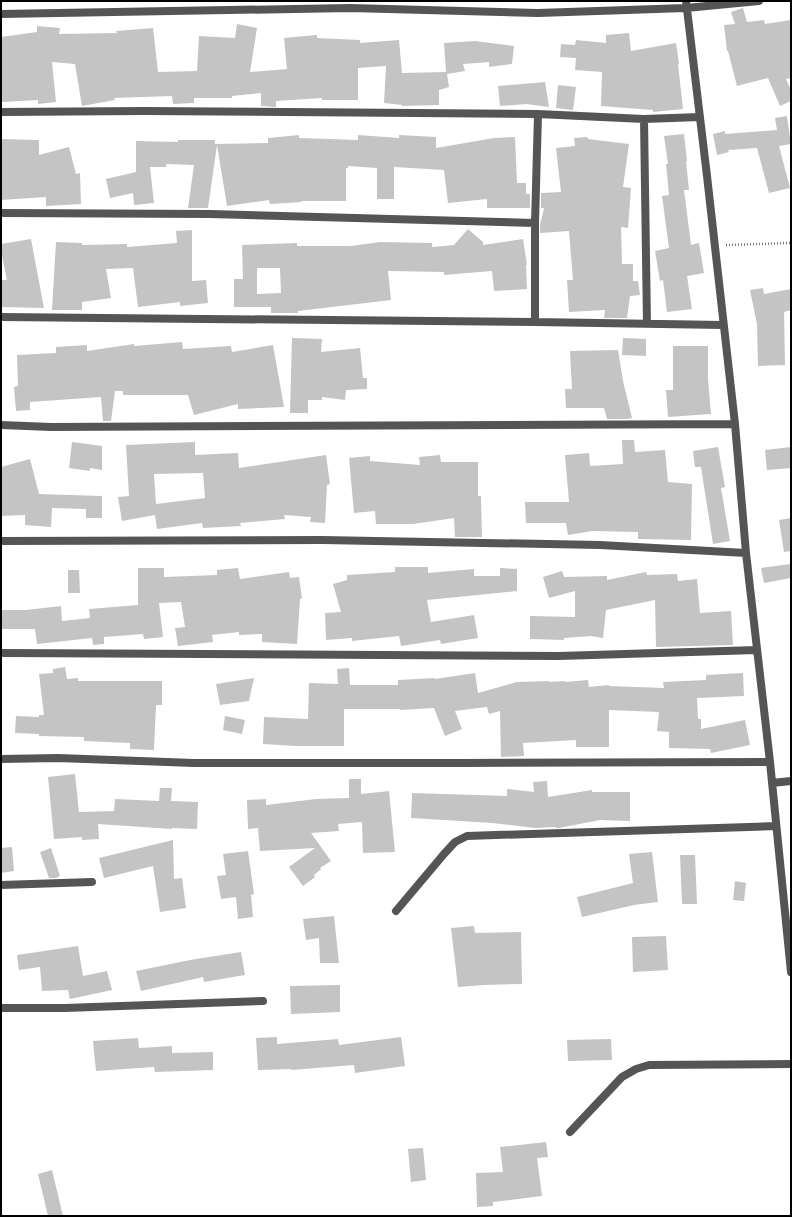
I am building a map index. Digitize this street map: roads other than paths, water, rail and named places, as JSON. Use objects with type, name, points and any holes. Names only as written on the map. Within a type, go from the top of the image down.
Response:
[{"type":"street","points":[[1,14],[350,8],[538,13],[759,1]]},
{"type":"street","points":[[686,4],[735,424],[746,553],[770,762],[791,972]]},
{"type":"street","points":[[1,112],[152,111],[538,114],[644,119],[700,117]]},
{"type":"street","points":[[535,322],[535,223],[538,114]]},
{"type":"street","points":[[644,119],[647,324]]},
{"type":"street","points":[[1,213],[210,214],[535,223]]},
{"type":"street","points":[[1,317],[723,325]]},
{"type":"street","points":[[1,426],[735,424]]},
{"type":"street","points":[[1,541],[322,540],[576,544],[746,553]]},
{"type":"street","points":[[1,653],[558,656],[757,650]]},
{"type":"street","points":[[1,759],[58,758],[210,763],[770,762]]},
{"type":"street","points":[[772,783],[791,781]]},
{"type":"street","points":[[396,911],[455,842],[467,836],[776,826]]},
{"type":"street","points":[[1,885],[92,882]]},
{"type":"street","points":[[1,1008],[65,1008],[263,1001]]},
{"type":"street","points":[[570,1132],[622,1077],[636,1069],[650,1065],[791,1064]]}]
